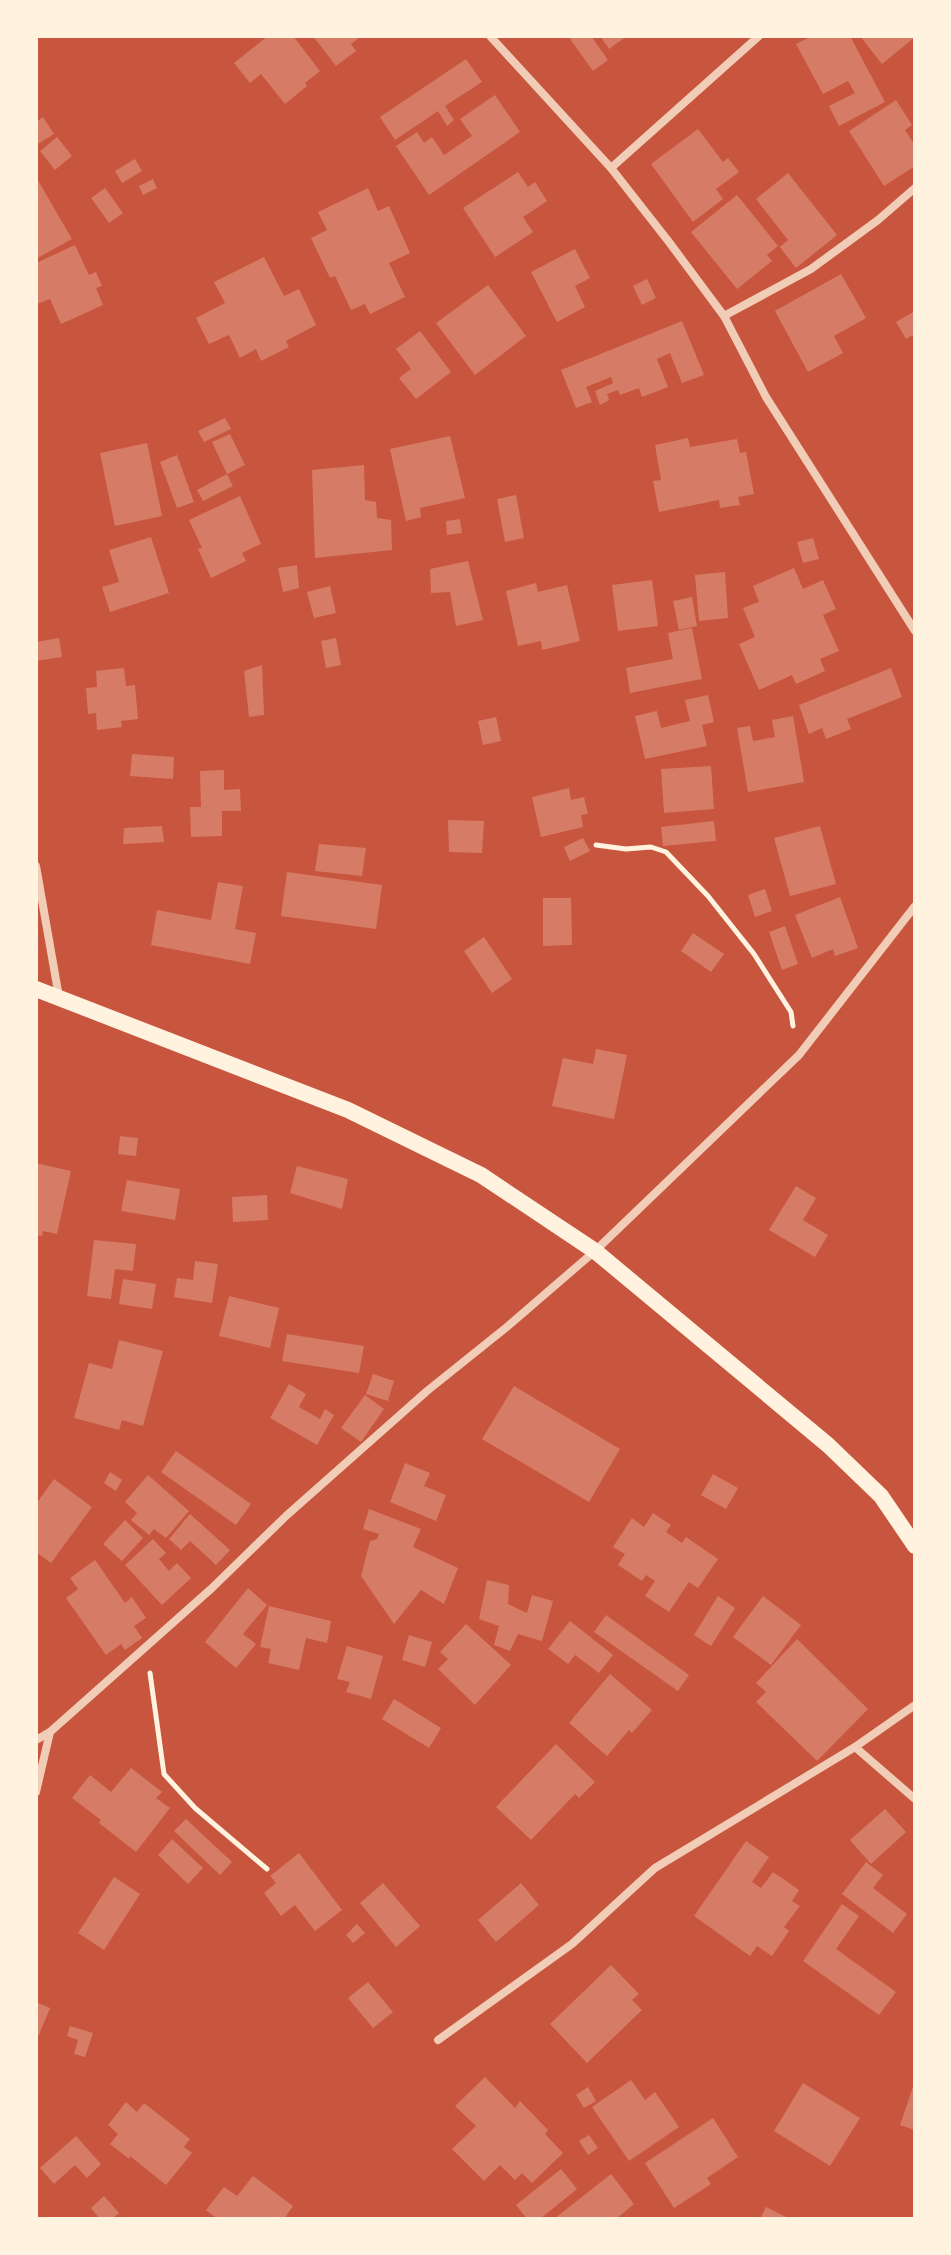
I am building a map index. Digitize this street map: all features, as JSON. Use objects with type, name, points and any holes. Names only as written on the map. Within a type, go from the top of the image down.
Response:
[{"type":"main road","points":[[36,989],[348,1110],[481,1175],[595,1251],[828,1445],[881,1496],[915,1546]]},
{"type":"street","points":[[490,36],[611,168],[724,316],[766,397],[915,631]]},
{"type":"street","points":[[611,168],[759,36]]},
{"type":"street","points":[[724,316],[811,269],[878,220],[915,188]]},
{"type":"street","points":[[36,866],[59,998]]},
{"type":"street","points":[[36,1740],[50,1732],[147,1648],[309,1495],[427,1391],[595,1251],[799,1055],[915,906]]},
{"type":"street","points":[[438,2040],[572,1944],[655,1868],[855,1747],[915,1705]]},
{"type":"street","points":[[36,1792],[50,1732]]},
{"type":"street","points":[[855,1747],[915,1799]]},
{"type":"path","points":[[596,845],[626,849],[651,847],[666,852],[708,896],[754,954],[791,1012],[799,1055]]},
{"type":"path","points":[[147,1648],[164,1774],[195,1808],[267,1869]]},
{"type":"building","points":[[268,36],[293,36],[320,71],[285,104],[261,74],[250,83],[234,63]]},
{"type":"building","points":[[313,36],[361,36],[351,44],[356,51],[336,66]]},
{"type":"building","points":[[591,36],[608,60],[593,71],[570,39]]},
{"type":"building","points":[[600,36],[627,36],[609,49]]},
{"type":"building","points":[[812,36],[850,36],[885,102],[839,126],[829,106],[855,93],[848,81],[823,94],[796,44]]},
{"type":"building","points":[[860,36],[915,36],[915,37],[882,64]]},
{"type":"building","points":[[466,59],[482,82],[445,106],[454,120],[447,126],[438,111],[395,140],[380,117]]},
{"type":"building","points":[[495,95],[520,132],[429,195],[396,146],[417,132],[424,143],[432,137],[444,155],[472,136],[460,119]]},
{"type":"building","points":[[896,100],[912,125],[905,130],[915,145],[915,166],[884,186],[849,131]]},
{"type":"building","points":[[43,117],[54,134],[38,144],[36,122]]},
{"type":"building","points":[[698,129],[723,162],[728,158],[739,172],[716,189],[723,199],[693,222],[651,164]]},
{"type":"building","points":[[57,137],[72,156],[55,170],[40,151]]},
{"type":"building","points":[[135,159],[142,171],[122,183],[115,171]]},
{"type":"building","points":[[518,172],[528,187],[535,182],[547,201],[523,217],[533,232],[495,257],[463,208]]},
{"type":"building","points":[[788,173],[837,235],[796,268],[780,247],[788,240],[756,199]]},
{"type":"building","points":[[36,177],[72,239],[36,259]]},
{"type":"building","points":[[153,179],[157,188],[143,195],[139,186]]},
{"type":"building","points":[[105,188],[123,213],[109,223],[91,198]]},
{"type":"building","points":[[368,188],[378,211],[389,206],[410,253],[389,263],[405,297],[370,314],[365,304],[351,310],[335,276],[330,278],[311,238],[327,230],[318,212]]},
{"type":"building","points":[[737,195],[778,246],[767,255],[772,261],[737,289],[691,232]]},
{"type":"building","points":[[75,245],[89,275],[96,272],[102,286],[96,288],[103,305],[61,324],[50,299],[36,302],[36,263]]},
{"type":"building","points":[[575,249],[590,278],[575,286],[585,307],[557,322],[531,272]]},
{"type":"building","points":[[264,257],[284,296],[299,289],[316,325],[286,341],[289,347],[261,361],[256,349],[240,358],[229,335],[209,344],[196,318],[225,303],[214,282]]},
{"type":"building","points":[[841,274],[866,318],[834,336],[843,353],[808,372],[775,311]]},
{"type":"building","points":[[647,279],[656,298],[642,305],[633,286]]},
{"type":"building","points":[[488,285],[526,336],[475,375],[436,323]]},
{"type":"building","points":[[915,311],[915,334],[906,339],[896,322]]},
{"type":"building","points":[[682,321],[704,375],[682,383],[670,353],[657,359],[668,387],[642,397],[639,388],[620,395],[618,390],[607,394],[609,400],[600,405],[595,391],[613,383],[611,377],[586,387],[592,402],[576,408],[561,370]]},
{"type":"building","points":[[420,331],[451,372],[416,399],[399,378],[411,369],[396,349]]},
{"type":"building","points":[[225,418],[231,429],[204,442],[198,431]]},
{"type":"building","points":[[230,434],[245,465],[227,474],[212,442]]},
{"type":"building","points":[[450,436],[465,498],[420,508],[421,517],[406,521],[390,449]]},
{"type":"building","points":[[688,438],[690,447],[737,439],[740,453],[746,452],[754,494],[738,497],[740,505],[720,508],[719,500],[659,512],[653,481],[661,480],[655,445]]},
{"type":"building","points":[[147,443],[162,516],[115,526],[100,453]]},
{"type":"building","points":[[177,455],[194,502],[177,508],[160,462]]},
{"type":"building","points":[[364,465],[365,500],[376,502],[377,518],[391,520],[392,550],[315,558],[312,470]]},
{"type":"building","points":[[227,474],[233,486],[203,501],[197,490]]},
{"type":"building","points":[[516,495],[524,538],[505,542],[497,499]]},
{"type":"building","points":[[240,496],[261,544],[242,553],[246,561],[211,578],[189,520]]},
{"type":"building","points":[[460,519],[462,533],[447,535],[446,521]]},
{"type":"building","points":[[151,537],[169,593],[110,612],[102,587],[119,582],[109,550]]},
{"type":"building","points":[[813,538],[819,559],[803,563],[797,542]]},
{"type":"building","points":[[468,561],[483,620],[456,626],[450,592],[431,593],[430,569]]},
{"type":"building","points":[[297,565],[299,588],[283,592],[278,568]]},
{"type":"building","points":[[794,568],[803,589],[823,580],[836,609],[823,615],[839,651],[820,659],[825,671],[796,684],[792,675],[759,690],[739,644],[755,637],[743,608],[759,602],[753,586]]},
{"type":"building","points":[[725,572],[728,618],[699,621],[695,575]]},
{"type":"building","points":[[652,580],[658,626],[618,631],[612,585]]},
{"type":"building","points":[[536,583],[538,592],[567,585],[580,641],[542,650],[541,641],[518,646],[506,591]]},
{"type":"building","points":[[330,586],[336,613],[314,618],[307,592]]},
{"type":"building","points":[[692,597],[697,626],[679,630],[673,601]]},
{"type":"building","points":[[692,628],[702,679],[630,693],[626,668],[673,659],[668,633]]},
{"type":"building","points":[[59,638],[62,657],[36,661],[36,642]]},
{"type":"building","points":[[336,638],[341,665],[326,668],[321,641]]},
{"type":"building","points":[[262,665],[264,715],[249,717],[244,671]]},
{"type":"building","points":[[124,668],[126,686],[135,685],[138,719],[121,721],[122,727],[97,730],[96,713],[88,714],[86,688],[97,687],[96,671]]},
{"type":"building","points":[[891,668],[902,697],[847,719],[851,729],[826,739],[822,728],[809,734],[799,705]]},
{"type":"building","points":[[708,695],[714,722],[702,725],[707,746],[645,759],[635,716],[657,711],[661,728],[690,721],[685,700]]},
{"type":"building","points":[[793,716],[804,782],[748,792],[737,728],[750,726],[753,741],[775,737],[772,720]]},
{"type":"building","points":[[496,717],[501,741],[483,745],[478,721]]},
{"type":"building","points":[[132,754],[174,757],[173,779],[130,776]]},
{"type":"building","points":[[711,766],[714,809],[664,813],[661,769]]},
{"type":"building","points":[[224,770],[224,790],[240,789],[241,811],[222,811],[222,836],[191,837],[190,807],[201,807],[200,771]]},
{"type":"building","points":[[569,788],[571,800],[584,797],[588,814],[581,815],[583,827],[541,837],[532,797]]},
{"type":"building","points":[[448,820],[484,821],[482,853],[449,852]]},
{"type":"building","points":[[714,821],[716,841],[663,846],[661,827]]},
{"type":"building","points":[[162,826],[164,842],[123,844],[124,828]]},
{"type":"building","points":[[820,826],[836,884],[790,896],[774,838]]},
{"type":"building","points":[[583,838],[590,851],[570,861],[564,847]]},
{"type":"building","points":[[319,844],[366,848],[362,876],[315,871]]},
{"type":"building","points":[[287,872],[382,885],[376,929],[281,916]]},
{"type":"building","points":[[218,882],[243,886],[235,929],[256,933],[250,964],[151,945],[157,910],[211,920]]},
{"type":"building","points":[[765,889],[772,911],[755,917],[748,895]]},
{"type":"building","points":[[840,897],[858,948],[835,956],[833,949],[812,958],[795,915]]},
{"type":"building","points":[[543,898],[571,898],[572,945],[543,946]]},
{"type":"building","points":[[785,926],[798,964],[782,970],[769,932]]},
{"type":"building","points":[[693,933],[724,954],[711,972],[681,951]]},
{"type":"building","points":[[484,937],[512,979],[492,993],[464,951]]},
{"type":"building","points":[[596,1049],[627,1055],[614,1119],[552,1106],[563,1058],[593,1064]]},
{"type":"building","points":[[120,1136],[138,1138],[136,1156],[118,1154]]},
{"type":"building","points":[[36,1163],[71,1171],[57,1234],[43,1231],[42,1236],[36,1235]]},
{"type":"building","points":[[297,1166],[348,1179],[342,1209],[290,1193]]},
{"type":"building","points":[[127,1180],[180,1189],[175,1220],[121,1211]]},
{"type":"building","points":[[796,1186],[816,1198],[803,1220],[828,1235],[815,1257],[769,1230]]},
{"type":"building","points":[[267,1195],[268,1220],[233,1222],[232,1197]]},
{"type":"building","points":[[94,1240],[136,1244],[133,1271],[115,1269],[111,1299],[87,1296]]},
{"type":"building","points":[[195,1261],[218,1264],[212,1303],[174,1297],[177,1278],[193,1280]]},
{"type":"building","points":[[123,1279],[156,1284],[152,1309],[119,1304]]},
{"type":"building","points":[[229,1296],[279,1308],[270,1348],[219,1336]]},
{"type":"building","points":[[287,1334],[364,1346],[359,1373],[282,1361]]},
{"type":"building","points":[[119,1340],[163,1351],[143,1426],[122,1420],[119,1430],[74,1418],[89,1363],[112,1369]]},
{"type":"building","points":[[373,1374],[394,1381],[388,1401],[366,1394]]},
{"type":"building","points":[[289,1384],[306,1394],[299,1407],[320,1419],[325,1409],[334,1415],[317,1445],[270,1418]]},
{"type":"building","points":[[514,1386],[620,1449],[589,1502],[482,1439]]},
{"type":"building","points":[[365,1395],[384,1409],[361,1442],[341,1428]]},
{"type":"building","points":[[176,1451],[251,1504],[236,1525],[161,1472]]},
{"type":"building","points":[[405,1463],[430,1473],[424,1486],[446,1495],[436,1521],[390,1502]]},
{"type":"building","points":[[110,1472],[122,1480],[116,1491],[104,1483]]},
{"type":"building","points":[[713,1474],[738,1488],[726,1509],[701,1495]]},
{"type":"building","points":[[148,1475],[189,1511],[166,1538],[154,1529],[149,1535],[131,1520],[137,1513],[125,1502]]},
{"type":"building","points":[[54,1479],[92,1507],[51,1563],[36,1552],[36,1504]]},
{"type":"building","points":[[369,1509],[421,1529],[413,1547],[458,1568],[444,1604],[421,1590],[394,1624],[361,1576],[370,1541],[377,1539],[379,1534],[363,1529]]},
{"type":"building","points":[[653,1513],[671,1525],[666,1532],[682,1543],[686,1537],[718,1559],[698,1588],[689,1582],[669,1612],[645,1596],[655,1581],[646,1575],[642,1581],[618,1565],[625,1554],[613,1547],[632,1518],[644,1527]]},
{"type":"building","points":[[190,1514],[230,1550],[216,1565],[190,1541],[181,1550],[169,1539]]},
{"type":"building","points":[[125,1520],[143,1538],[122,1561],[103,1544]]},
{"type":"building","points":[[153,1539],[166,1553],[159,1559],[169,1571],[177,1563],[191,1578],[162,1605],[125,1565]]},
{"type":"building","points":[[95,1560],[125,1603],[132,1597],[146,1618],[134,1626],[142,1638],[125,1650],[121,1644],[106,1655],[66,1598],[78,1589],[70,1578]]},
{"type":"building","points":[[487,1580],[509,1585],[508,1604],[527,1613],[532,1595],[553,1601],[542,1641],[518,1634],[510,1651],[494,1645],[499,1626],[479,1619]]},
{"type":"building","points":[[248,1588],[267,1605],[243,1634],[256,1644],[236,1668],[205,1642]]},
{"type":"building","points":[[718,1596],[735,1608],[711,1646],[694,1635]]},
{"type":"building","points":[[763,1596],[801,1625],[771,1665],[733,1637]]},
{"type":"building","points":[[269,1606],[331,1621],[327,1643],[306,1638],[299,1670],[268,1663],[271,1649],[260,1647]]},
{"type":"building","points":[[606,1615],[689,1675],[678,1691],[594,1632]]},
{"type":"building","points":[[570,1621],[613,1655],[599,1673],[575,1655],[568,1664],[548,1649]]},
{"type":"building","points":[[466,1624],[511,1665],[475,1705],[438,1669],[448,1659],[440,1652]]},
{"type":"building","points":[[409,1635],[432,1642],[425,1667],[402,1660]]},
{"type":"building","points":[[797,1639],[868,1709],[817,1761],[756,1702],[766,1692],[756,1683]]},
{"type":"building","points":[[347,1646],[383,1656],[371,1699],[346,1692],[350,1682],[337,1679]]},
{"type":"building","points":[[610,1674],[652,1710],[632,1733],[629,1730],[607,1756],[569,1723]]},
{"type":"building","points":[[394,1699],[441,1728],[429,1748],[382,1719]]},
{"type":"building","points":[[556,1744],[595,1782],[579,1798],[575,1794],[531,1840],[496,1807]]},
{"type":"building","points":[[131,1768],[162,1792],[156,1798],[170,1808],[136,1852],[72,1798],[90,1775],[111,1792]]},
{"type":"building","points":[[885,1809],[906,1832],[871,1864],[850,1840]]},
{"type":"building","points":[[186,1819],[232,1862],[220,1875],[174,1831]]},
{"type":"building","points":[[172,1839],[203,1868],[188,1884],[158,1855]]},
{"type":"building","points":[[746,1841],[769,1857],[752,1882],[761,1888],[773,1872],[799,1890],[792,1901],[800,1906],[784,1927],[789,1931],[772,1956],[757,1946],[750,1956],[694,1916]]},
{"type":"building","points":[[299,1853],[342,1910],[315,1931],[295,1905],[281,1916],[264,1893],[276,1883],[270,1876]]},
{"type":"building","points":[[866,1862],[883,1875],[873,1888],[907,1914],[893,1933],[842,1894]]},
{"type":"building","points":[[114,1877],[140,1894],[104,1950],[78,1933]]},
{"type":"building","points":[[383,1883],[420,1926],[396,1947],[360,1903]]},
{"type":"building","points":[[521,1883],[539,1905],[496,1942],[478,1920]]},
{"type":"building","points":[[842,1904],[859,1916],[836,1949],[896,1992],[879,2015],[803,1961]]},
{"type":"building","points":[[357,1924],[365,1933],[353,1943],[346,1935]]},
{"type":"building","points":[[611,1965],[639,1994],[632,2000],[642,2010],[587,2063],[550,2024]]},
{"type":"building","points":[[368,1982],[393,2012],[373,2028],[348,1998]]},
{"type":"building","points":[[36,2002],[50,2008],[36,2042]]},
{"type":"building","points":[[70,2026],[93,2033],[85,2057],[74,2054],[78,2040],[67,2036]]},
{"type":"building","points":[[485,2077],[515,2108],[520,2101],[548,2130],[545,2134],[563,2153],[532,2183],[522,2173],[515,2180],[500,2165],[484,2181],[452,2149],[476,2126],[455,2106]]},
{"type":"building","points":[[631,2080],[645,2100],[655,2092],[679,2127],[629,2161],[592,2107]]},
{"type":"building","points":[[915,2081],[915,2130],[900,2125]]},
{"type":"building","points":[[803,2083],[860,2118],[830,2166],[774,2131]]},
{"type":"building","points":[[588,2087],[596,2101],[584,2108],[576,2095]]},
{"type":"building","points":[[126,2102],[137,2112],[144,2103],[190,2139],[184,2147],[192,2153],[166,2185],[110,2144],[118,2134],[108,2125]]},
{"type":"building","points":[[713,2118],[738,2157],[707,2178],[711,2184],[674,2208],[645,2163]]},
{"type":"building","points":[[589,2135],[598,2148],[588,2155],[579,2141]]},
{"type":"building","points":[[76,2136],[101,2164],[87,2178],[75,2165],[54,2184],[40,2168]]},
{"type":"building","points":[[561,2169],[577,2189],[540,2219],[527,2219],[516,2205]]},
{"type":"building","points":[[611,2174],[634,2204],[616,2219],[554,2219]]},
{"type":"building","points":[[253,2176],[293,2206],[284,2219],[215,2219],[206,2210],[224,2187],[237,2196]]},
{"type":"building","points":[[104,2196],[119,2213],[112,2219],[100,2219],[91,2208]]},
{"type":"building","points":[[766,2207],[790,2219],[760,2219]]}]
